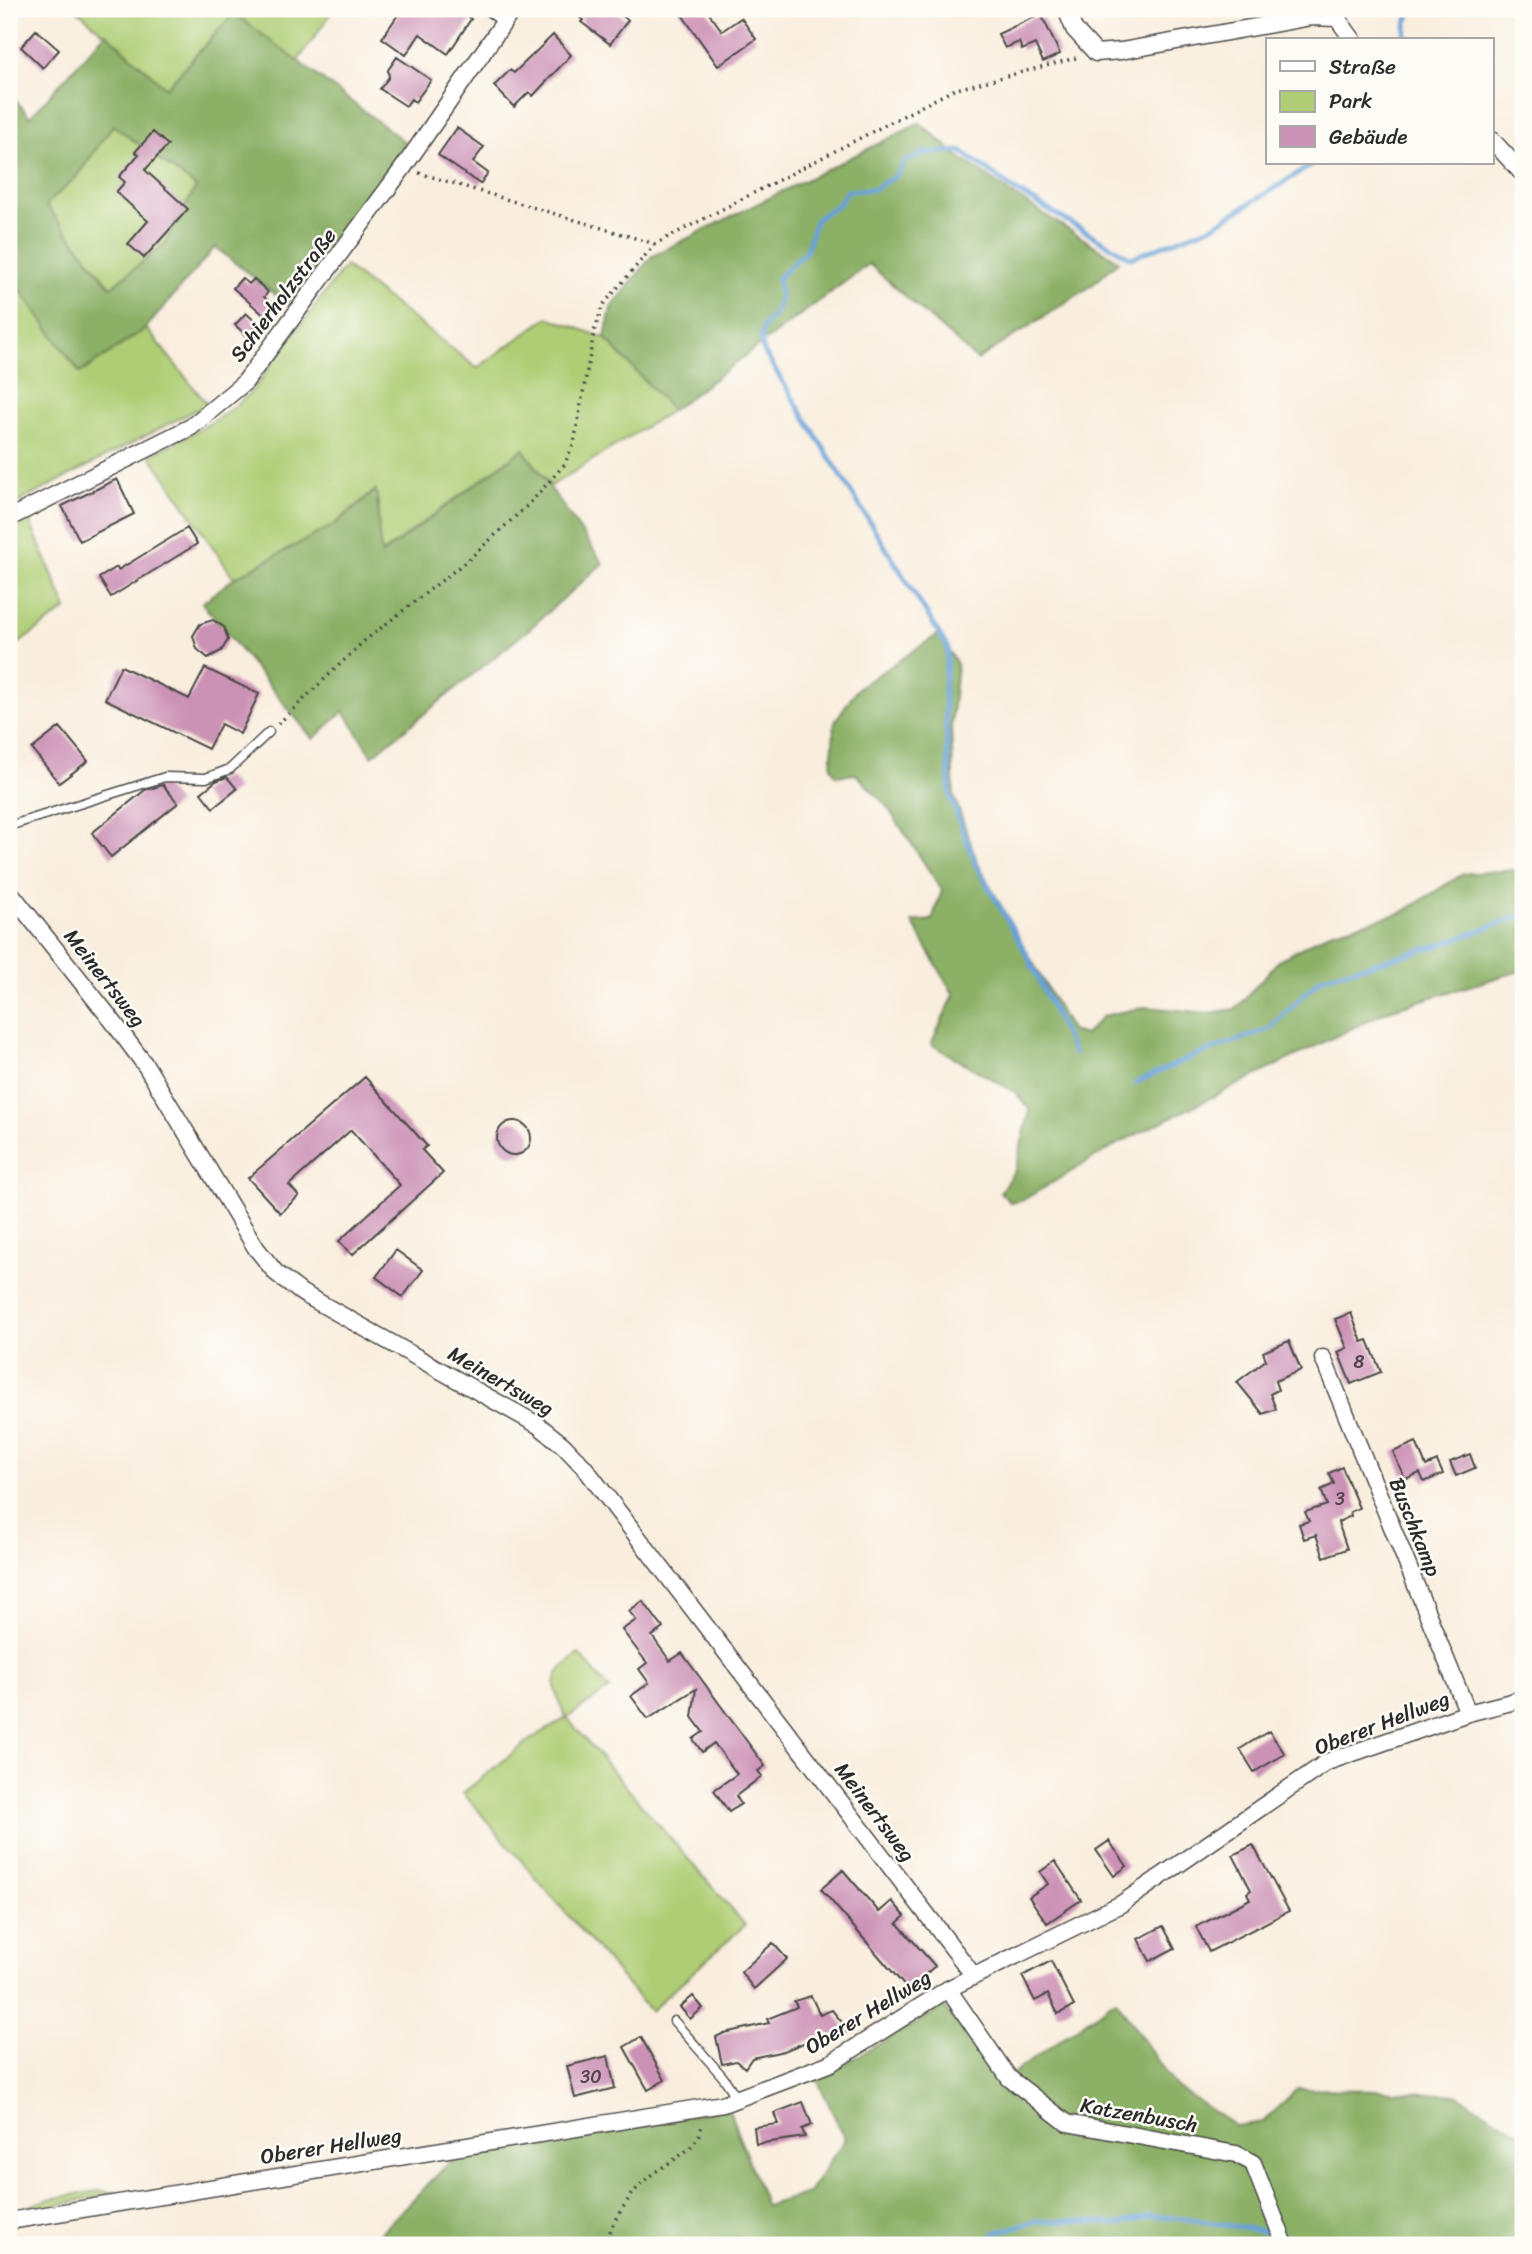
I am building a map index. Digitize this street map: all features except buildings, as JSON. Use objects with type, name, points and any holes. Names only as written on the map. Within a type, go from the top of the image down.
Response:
[{"type":"street","name":"Schierholzstraße","points":[[9,518],[191,427],[245,382],[403,168],[513,9]]},
{"type":"street","points":[[1066,9],[1074,29],[1096,52],[1121,51],[1339,13],[1352,38]]},
{"type":"street","points":[[1494,142],[1523,174]]},
{"type":"street","name":"Meinertsweg","points":[[9,891],[146,1066],[256,1248],[276,1273],[302,1293],[538,1425],[563,1445],[592,1478],[974,1976]]},
{"type":"street","name":"Buschkamp","points":[[1323,1357],[1468,1713]]},
{"type":"street","name":"Oberer Hellweg","points":[[9,2221],[723,2104],[738,2099],[831,2063],[948,1989],[1121,1904],[1327,1762],[1468,1713],[1523,1699]]},
{"type":"street","name":"Katzenbusch","points":[[948,1989],[1009,2078],[1067,2123],[1236,2154],[1253,2163],[1285,2245]]},
{"type":"lane","points":[[485,9],[504,23]]},
{"type":"lane","points":[[9,826],[165,777],[206,778],[229,769],[269,732]]},
{"type":"lane","points":[[674,2021],[723,2077],[738,2099]]},
{"type":"path","points":[[1339,13],[1382,9]]},
{"type":"path","points":[[269,732],[363,642],[468,560],[530,503],[564,465],[573,443],[594,332],[603,306],[655,244],[953,90],[1096,52]]},
{"type":"path","points":[[403,168],[655,244]]},
{"type":"path","points":[[605,2245],[624,2208],[643,2181],[675,2160],[702,2131],[703,2107]]},
{"type":"green space","points":[[76,9],[334,9],[297,62],[234,14],[166,88]]},
{"type":"green space","points":[[234,13],[405,142],[293,309],[215,247],[146,328],[80,373],[20,289],[9,263],[9,92],[30,117],[106,33],[166,88]],"holes":[[[113,125],[196,187],[164,245],[111,287],[46,205],[77,176]]]},
{"type":"green space","points":[[920,123],[957,155],[1015,196],[1119,261],[1091,286],[977,360],[869,264],[672,410],[605,338],[611,308],[652,256]]},
{"type":"green space","points":[[113,125],[197,187],[164,245],[111,287],[45,205],[77,176]]},
{"type":"green space","points":[[9,263],[20,289],[80,373],[146,328],[207,404],[9,507]]},
{"type":"green space","points":[[345,266],[477,368],[548,317],[605,338],[672,410],[551,486],[523,449],[381,554],[377,527],[379,507],[375,490],[334,525],[234,578],[150,455],[216,419],[251,392]]},
{"type":"green space","points":[[523,449],[603,563],[528,630],[372,756],[344,711],[313,739],[202,603],[234,578],[334,525],[376,490],[382,554]]},
{"type":"green space","points":[[26,513],[67,609],[9,650],[9,522]]},
{"type":"green space","points":[[939,634],[957,664],[951,727],[954,796],[978,864],[1071,1031],[1085,1035],[1103,1016],[1145,1007],[1209,1013],[1236,1009],[1279,960],[1330,932],[1401,913],[1463,874],[1512,870],[1523,873],[1523,970],[1389,1010],[1121,1142],[1023,1200],[1011,1203],[1000,1192],[1015,1170],[1030,1110],[1016,1093],[931,1044],[954,995],[912,922],[932,920],[942,890],[886,805],[856,774],[836,776],[831,767],[835,721],[858,688]]},
{"type":"green space","points":[[579,1654],[609,1689],[567,1718],[745,1925],[650,2011],[463,1793],[528,1741],[566,1718],[555,1682],[562,1669]]},
{"type":"green space","points":[[1116,2000],[1175,2086],[1235,2126],[1263,2122],[1297,2089],[1457,2095],[1523,2135],[1523,2245],[368,2245],[451,2161],[728,2108],[766,2206],[808,2193],[845,2139],[816,2077],[944,2007],[1005,2079]]},
{"type":"green space","points":[[99,2191],[121,2193],[9,2214],[49,2199]]},
{"type":"waterway","points":[[1405,38],[1407,19],[1414,9]]},
{"type":"waterway","points":[[1074,1054],[1025,951],[976,865],[950,796],[944,690],[948,648],[763,350],[761,338],[764,325],[776,313],[780,297],[778,278],[806,251],[816,219],[839,204],[847,191],[874,189],[896,176],[906,161],[925,153],[961,151],[1016,191],[1131,258],[1213,226],[1313,164]]},
{"type":"waterway","points":[[1135,1083],[1192,1057],[1269,1029],[1321,978],[1440,945],[1523,915]]},
{"type":"waterway","points":[[994,2233],[1037,2221],[1119,2224],[1152,2216],[1271,2232]]},
{"type":"waterway","points":[[1301,2238],[1344,2245]]}]
